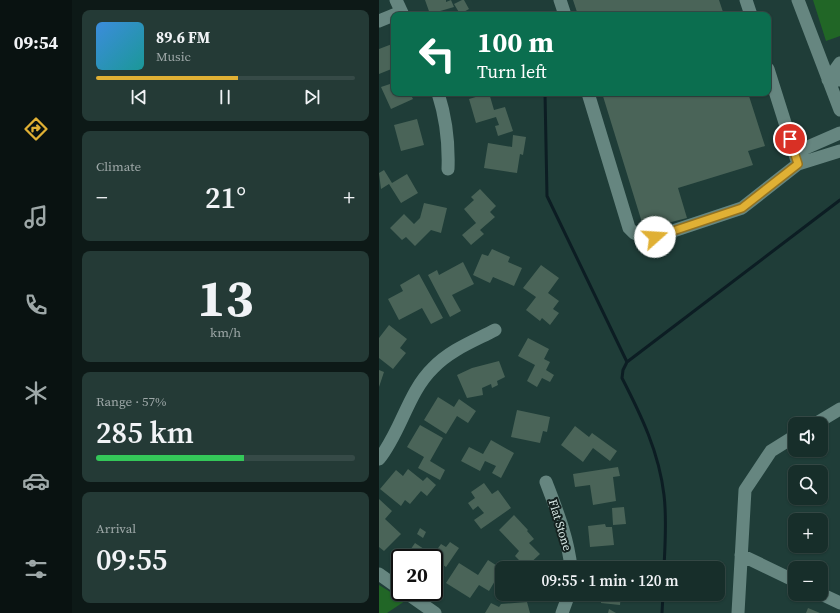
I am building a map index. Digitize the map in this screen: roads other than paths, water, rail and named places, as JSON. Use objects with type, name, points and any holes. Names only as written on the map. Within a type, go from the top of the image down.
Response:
[{"type":"street","points":[[560,0],[564,12]]},
{"type":"street","points":[[746,0],[750,12]]},
{"type":"street","points":[[798,0],[834,80],[840,110]]},
{"type":"street","points":[[379,20],[391,14]]},
{"type":"street","points":[[834,80],[840,63]]},
{"type":"street","points":[[771,79],[796,158]]},
{"type":"street","points":[[438,96],[448,142],[448,169]]},
{"type":"street","points":[[589,96],[629,228],[634,233],[644,236],[655,237],[742,208],[796,158],[840,133]]},
{"type":"street","points":[[796,158],[840,151]]},
{"type":"street","points":[[379,460],[398,429],[421,383],[432,368],[447,355],[495,330]]},
{"type":"street","points":[[827,417],[840,409]]},
{"type":"street","points":[[738,613],[745,490],[771,451],[788,440]]},
{"type":"street","name":"Flat Stone","points":[[546,482],[561,523],[570,561]]},
{"type":"street","points":[[741,555],[788,578]]},
{"type":"street","points":[[379,574],[391,583]]},
{"type":"street","points":[[828,597],[840,603]]},
{"type":"street","points":[[418,601],[435,613]]},
{"type":"street","points":[[562,613],[566,601]]},
{"type":"waterway","points":[[545,96],[547,196],[627,362]]},
{"type":"waterway","points":[[664,561],[665,513],[662,479],[654,449],[636,406],[622,378],[623,370],[627,362],[840,200]]},
{"type":"waterway","points":[[662,613],[663,601]]}]
